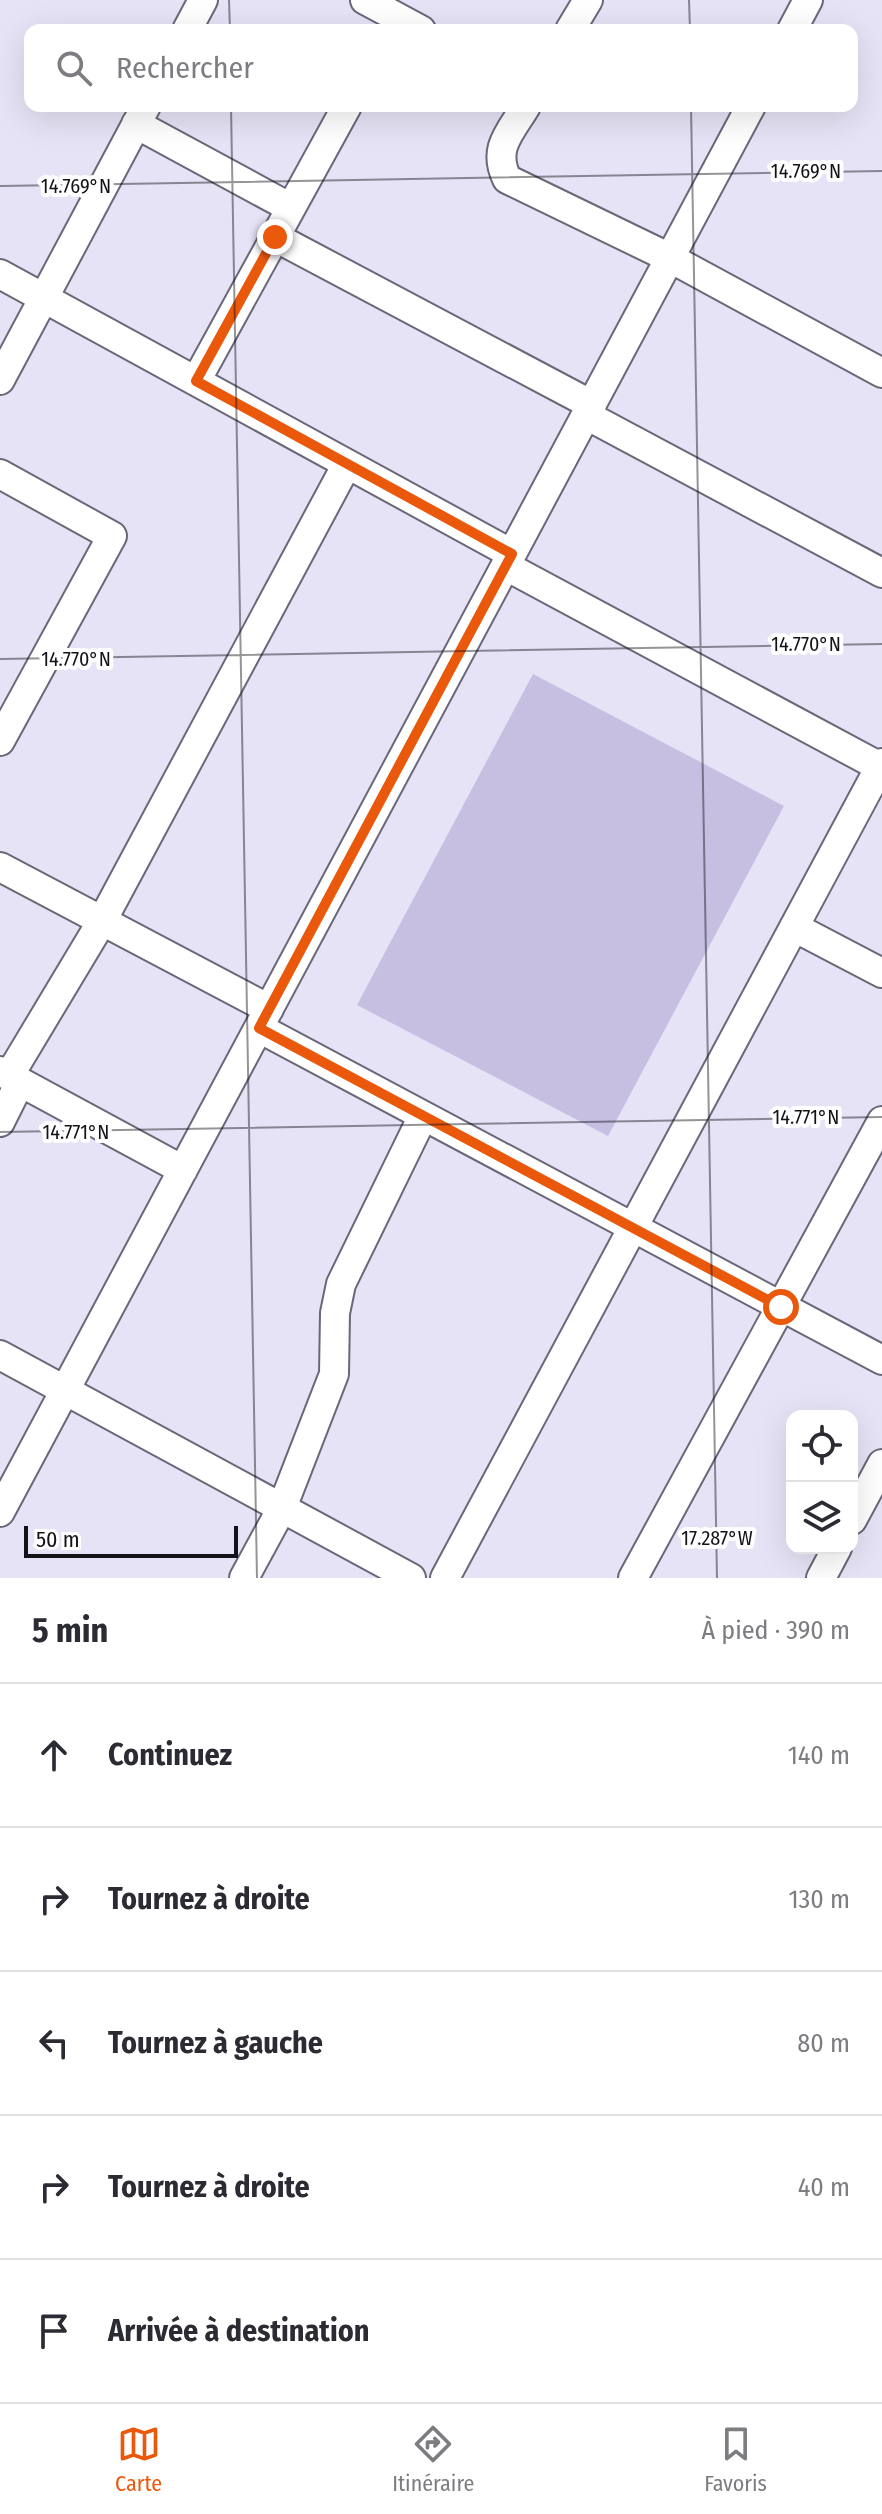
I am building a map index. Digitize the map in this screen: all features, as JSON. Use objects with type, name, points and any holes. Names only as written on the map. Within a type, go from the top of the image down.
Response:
[{"type":"street","points":[[190,24],[203,0]]},
{"type":"street","points":[[365,0],[392,23]]},
{"type":"street","points":[[574,24],[588,0]]},
{"type":"street","points":[[795,24],[808,0]]},
{"type":"street","points":[[196,381],[344,112]]},
{"type":"street","points":[[522,112],[502,147],[499,163],[507,179],[670,258],[882,373]]},
{"type":"street","points":[[0,1512],[748,112]]},
{"type":"street","points":[[0,380],[141,115],[291,208]]},
{"type":"street","points":[[275,237],[882,573]]},
{"type":"street","points":[[0,274],[347,464],[509,560],[881,766],[445,1578]]},
{"type":"street","points":[[0,1122],[10,1076],[102,921],[347,464]]},
{"type":"street","points":[[0,474],[112,536],[0,741]]},
{"type":"street","points":[[0,867],[102,921],[423,1116],[882,1360]]},
{"type":"street","points":[[794,927],[882,973]]},
{"type":"street","points":[[10,1076],[183,1170]]},
{"type":"street","points":[[244,1578],[282,1508],[334,1374],[335,1313],[341,1284],[423,1116]]},
{"type":"street","points":[[633,1578],[882,1121]]},
{"type":"street","points":[[0,1355],[411,1578]]},
{"type":"street","points":[[858,1509],[882,1464]]},
{"type":"street","points":[[821,1578],[834,1554]]},
{"type":"shaded area","points":[[533,674],[784,806],[608,1136],[357,1005]]},
{"type":"route","points":[[275,237],[196,381],[512,554],[259,1028],[781,1307]]}]
